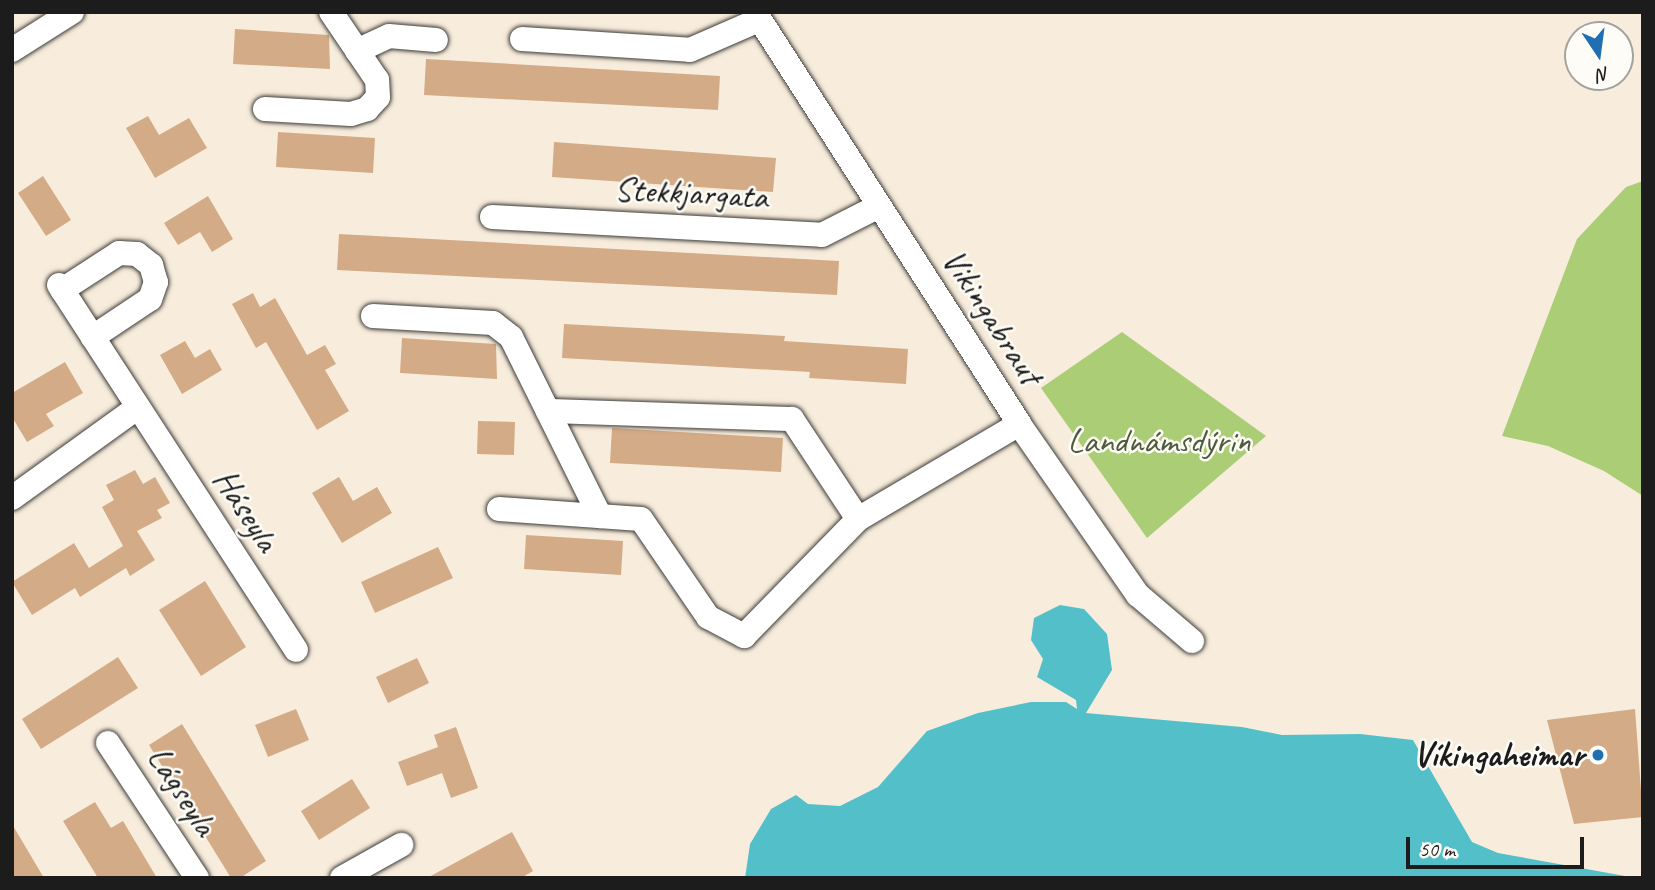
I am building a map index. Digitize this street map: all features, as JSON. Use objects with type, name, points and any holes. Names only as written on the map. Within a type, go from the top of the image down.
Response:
[{"type":"street","points":[[15,42],[72,12]]},
{"type":"street","points":[[265,109],[351,114],[367,109],[378,97],[377,80],[331,12]]},
{"type":"street","points":[[522,39],[690,50],[757,16]]},
{"type":"street","name":"Vikingabraut","points":[[757,16],[1019,424],[1138,595],[1192,641]]},
{"type":"street","points":[[357,51],[389,36],[436,40]]},
{"type":"street","name":"Stekkjargata","points":[[492,218],[822,235],[879,206]]},
{"type":"street","name":"Háseyla","points":[[93,337],[150,299],[156,282],[151,265],[137,254],[119,253],[60,288],[296,650]]},
{"type":"street","points":[[373,316],[493,323],[511,337],[600,516]]},
{"type":"street","points":[[12,498],[138,407]]},
{"type":"street","points":[[548,411],[792,419],[858,519]]},
{"type":"street","points":[[499,509],[641,519],[708,617],[744,636],[858,519],[1019,424]]},
{"type":"street","name":"Lágseyla","points":[[108,743],[197,878]]},
{"type":"street","points":[[342,878],[401,845]]},
{"type":"green space","points":[[1643,181],[1643,496],[1604,471],[1548,446],[1502,436],[1577,239],[1626,187]]},
{"type":"green space","name":"Landnámsdýrin","points":[[1122,332],[1266,436],[1147,538],[1041,388]]},
{"type":"water","points":[[1060,605],[1084,609],[1107,634],[1112,670],[1086,713],[1242,727],[1282,735],[1360,734],[1413,740],[1472,842],[1498,853],[1636,878],[745,878],[750,844],[771,809],[796,795],[808,804],[840,806],[878,787],[927,731],[978,713],[1031,702],[1066,702],[1077,709],[1076,700],[1037,677],[1043,659],[1031,640],[1034,618]]},
{"type":"building","points":[[235,29],[329,35],[330,69],[233,64]]},
{"type":"building","points":[[426,59],[720,76],[718,110],[424,95]]},
{"type":"building","points":[[148,116],[159,135],[189,118],[207,148],[155,178],[126,128]]},
{"type":"building","points":[[278,132],[375,138],[373,173],[276,167]]},
{"type":"building","points":[[554,142],[776,158],[773,192],[552,177]]},
{"type":"building","points":[[43,176],[71,220],[46,236],[18,193]]},
{"type":"building","points":[[208,196],[233,239],[212,252],[200,232],[178,245],[164,223]]},
{"type":"building","points":[[339,234],[839,261],[837,295],[337,270]]},
{"type":"building","points":[[253,293],[260,307],[275,298],[307,355],[325,345],[336,364],[325,370],[349,411],[317,430],[266,342],[256,348],[232,304]]},
{"type":"building","points":[[564,324],[785,336],[784,341],[908,349],[906,384],[809,378],[810,372],[562,358]]},
{"type":"building","points":[[402,338],[496,344],[497,379],[400,373]]},
{"type":"building","points":[[185,341],[195,358],[210,349],[222,370],[182,394],[160,355]]},
{"type":"building","points":[[65,362],[83,393],[46,414],[54,426],[27,442],[12,417],[12,393]]},
{"type":"building","points":[[478,421],[515,422],[514,455],[477,454]]},
{"type":"building","points":[[612,428],[783,438],[781,472],[610,463]]},
{"type":"building","points":[[135,470],[143,484],[155,477],[170,503],[157,510],[162,518],[137,531],[155,560],[130,576],[126,568],[80,597],[75,588],[32,615],[12,582],[74,543],[89,568],[123,546],[102,507],[114,500],[106,485]]},
{"type":"building","points":[[339,477],[353,501],[377,487],[392,513],[342,543],[312,493]]},
{"type":"building","points":[[526,535],[623,541],[621,575],[524,569]]},
{"type":"building","points":[[438,547],[453,578],[375,613],[361,582]]},
{"type":"building","points":[[205,581],[246,647],[201,676],[159,610]]},
{"type":"building","points":[[118,657],[138,688],[41,749],[22,719]]},
{"type":"building","points":[[417,658],[429,683],[388,703],[376,677]]},
{"type":"building","points":[[296,709],[309,740],[268,757],[255,725]]},
{"type":"building","name":"Víkingaheimar","points":[[1635,709],[1643,817],[1574,824],[1547,720]]},
{"type":"building","points":[[182,724],[266,861],[240,878],[231,878],[149,745]]},
{"type":"building","points":[[456,727],[478,788],[451,798],[442,773],[407,786],[398,762],[438,747],[434,735]]},
{"type":"building","points":[[352,779],[370,808],[319,840],[301,811]]},
{"type":"building","points":[[95,802],[111,828],[123,821],[157,878],[98,878],[63,821]]},
{"type":"building","points":[[12,824],[44,878],[12,878]]},
{"type":"building","points":[[512,832],[533,871],[521,878],[427,878]]},
{"type":"place","name":"Víkingaheimar","points":[[1598,755]]}]
